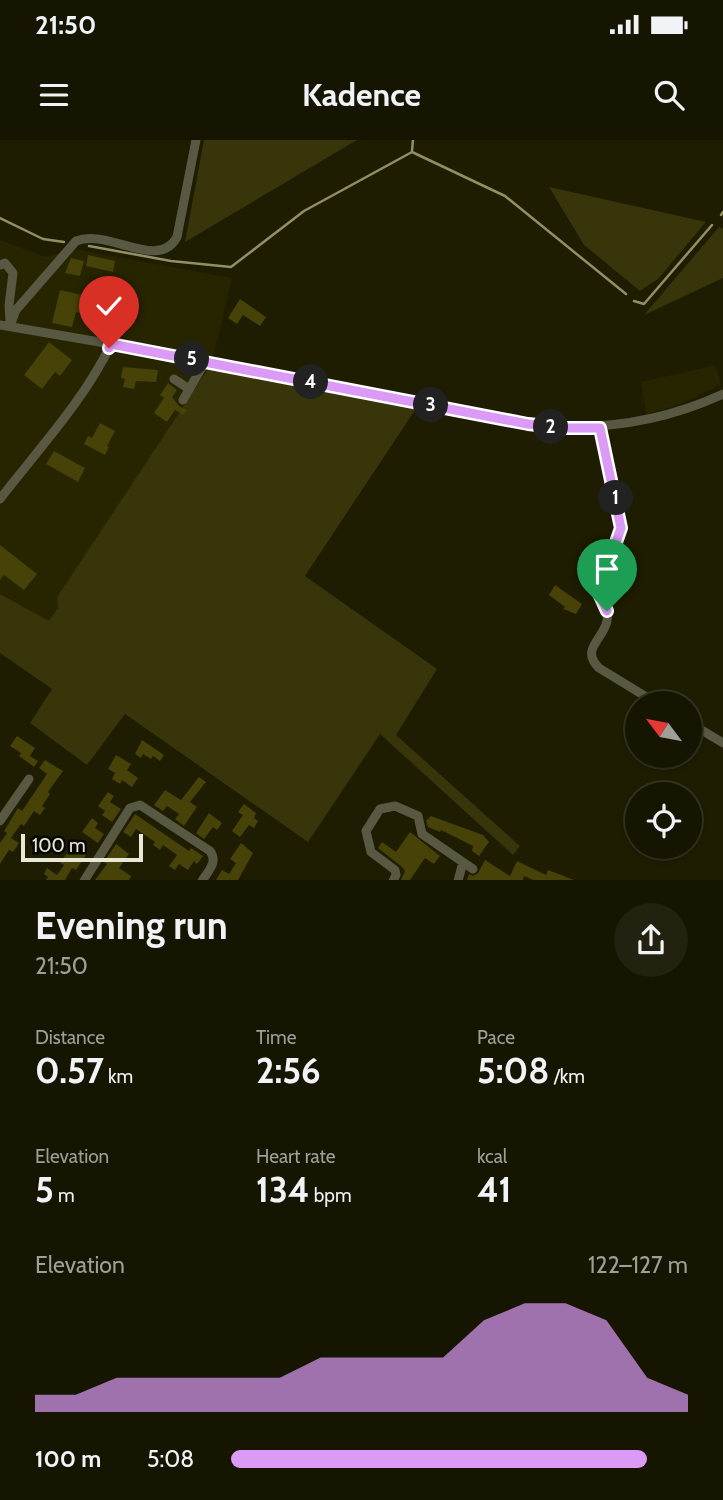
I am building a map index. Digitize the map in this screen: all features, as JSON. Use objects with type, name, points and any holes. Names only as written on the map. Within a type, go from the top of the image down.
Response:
[{"type":"street","points":[[10,326],[16,310],[76,241],[85,237],[97,238],[155,252],[165,251],[172,246],[177,237],[196,140]]},
{"type":"street","points":[[0,265],[5,264],[13,273],[4,304],[10,326]]},
{"type":"street","points":[[0,325],[528,424],[565,428],[600,428],[666,417],[723,394]]},
{"type":"street","points":[[0,499],[87,386],[102,364],[111,344]]},
{"type":"street","points":[[183,400],[205,362]]},
{"type":"street","points":[[174,379],[189,389]]},
{"type":"street","points":[[600,428],[621,528],[613,551],[597,578],[597,589],[607,611],[607,620],[591,652],[592,661],[636,691]]},
{"type":"street","points":[[702,730],[723,743]]},
{"type":"street","points":[[0,821],[29,779]]},
{"type":"street","points":[[84,880],[130,808],[140,805],[210,851],[214,856],[214,863],[202,880]]},
{"type":"street","points":[[393,880],[395,870],[371,852],[366,831],[382,808],[394,806],[418,816],[422,834],[473,869]]},
{"type":"street","points":[[458,880],[463,862]]},
{"type":"shaded area","points":[[204,140],[357,140],[185,242]]},
{"type":"shaded area","points":[[549,187],[706,222],[658,279],[640,291],[584,245]]},
{"type":"shaded area","points":[[719,227],[723,229],[723,278],[644,315]]},
{"type":"shaded area","points":[[0,240],[46,257],[75,249],[232,278],[214,355],[208,369],[57,597],[58,608],[49,622],[0,594]]},
{"type":"shaded area","points":[[715,365],[721,384],[679,405],[646,414],[641,382]]},
{"type":"shaded area","points":[[208,369],[417,407],[305,576],[437,669],[396,735],[520,846],[513,855],[380,734],[308,842],[125,714],[87,765],[30,723],[52,689],[0,653],[0,594],[49,621],[58,608],[57,597]]},
{"type":"building","points":[[88,255],[115,261],[113,272],[86,266]]},
{"type":"building","points":[[71,258],[84,261],[80,276],[65,273]]},
{"type":"building","points":[[60,290],[112,302],[110,315],[124,319],[121,331],[108,329],[106,319],[76,312],[72,327],[52,323]]},
{"type":"building","points":[[240,299],[266,317],[260,326],[243,315],[237,324],[228,318]]},
{"type":"building","points":[[49,342],[72,360],[60,376],[55,372],[42,389],[24,375]]},
{"type":"building","points":[[123,367],[158,370],[156,382],[136,381],[134,389],[123,387]]},
{"type":"building","points":[[168,383],[177,390],[172,397],[179,406],[187,410],[184,415],[175,410],[167,422],[154,413],[164,398],[160,395]]},
{"type":"building","points":[[100,423],[115,431],[105,455],[84,444],[88,436],[92,438]]},
{"type":"building","points":[[54,451],[85,468],[78,482],[46,464]]},
{"type":"building","points":[[0,545],[37,574],[24,590],[4,575],[0,580]]},
{"type":"building","points":[[555,585],[582,604],[576,614],[563,609],[565,607],[549,595]]},
{"type":"building","points":[[17,736],[35,748],[30,756],[38,761],[34,767],[10,746]]},
{"type":"building","points":[[142,740],[164,755],[160,761],[153,756],[151,759],[143,754],[141,758],[135,754]]},
{"type":"building","points":[[116,755],[131,764],[127,770],[138,778],[132,787],[122,780],[120,784],[112,779],[115,773],[108,769]]},
{"type":"building","points":[[45,760],[63,771],[48,792],[50,794],[42,806],[45,808],[40,815],[34,811],[24,826],[21,824],[11,838],[19,843],[13,852],[9,850],[0,864],[0,843],[7,833],[4,831],[18,808],[22,811],[47,774],[39,768]]},
{"type":"building","points":[[199,777],[206,782],[190,802],[197,807],[184,826],[175,819],[179,814],[167,806],[163,811],[154,805],[165,790],[181,800]]},
{"type":"building","points":[[108,792],[114,796],[110,802],[121,809],[112,822],[102,815],[105,811],[98,806]]},
{"type":"building","points":[[244,804],[256,813],[254,818],[258,821],[254,828],[249,825],[240,837],[232,831],[243,815],[238,812]]},
{"type":"building","points":[[209,813],[222,823],[217,830],[213,827],[204,839],[196,833]]},
{"type":"building","points":[[135,814],[189,851],[191,848],[203,856],[197,864],[194,861],[188,870],[179,864],[175,870],[169,866],[177,855],[163,845],[160,850],[153,845],[155,842],[136,829],[131,837],[123,832]]},
{"type":"building","points":[[431,816],[483,835],[489,842],[479,856],[472,851],[473,846],[441,830],[440,832],[428,827],[426,821]]},
{"type":"building","points":[[92,818],[98,823],[95,828],[104,834],[98,843],[82,832]]},
{"type":"building","points":[[410,832],[440,856],[434,864],[425,858],[410,880],[401,880],[405,871],[378,848],[382,842],[396,852]]},
{"type":"building","points":[[74,843],[88,852],[76,870],[72,868],[65,880],[46,880],[48,877],[44,874],[47,868],[57,875],[64,865],[60,863]]},
{"type":"building","points":[[241,843],[253,853],[238,880],[216,880],[222,870],[229,874],[236,863],[230,859]]},
{"type":"building","points":[[116,844],[129,854],[119,868],[131,876],[129,880],[95,880],[107,864],[104,862]]},
{"type":"building","points":[[485,860],[510,876],[517,861],[546,875],[548,870],[574,880],[533,880],[524,876],[523,880],[467,880],[469,874],[473,876],[478,873]]},
{"type":"waterway","points":[[412,151],[413,140]]},
{"type":"waterway","points":[[89,246],[171,261],[231,267],[304,211],[412,152],[505,196],[626,294]]},
{"type":"waterway","points":[[0,218],[43,239],[64,242]]},
{"type":"waterway","points":[[634,301],[644,304],[712,225]]},
{"type":"route","points":[[109,348],[111,344],[528,424],[600,428],[621,528],[619,539],[597,578],[597,589],[607,611]]}]
